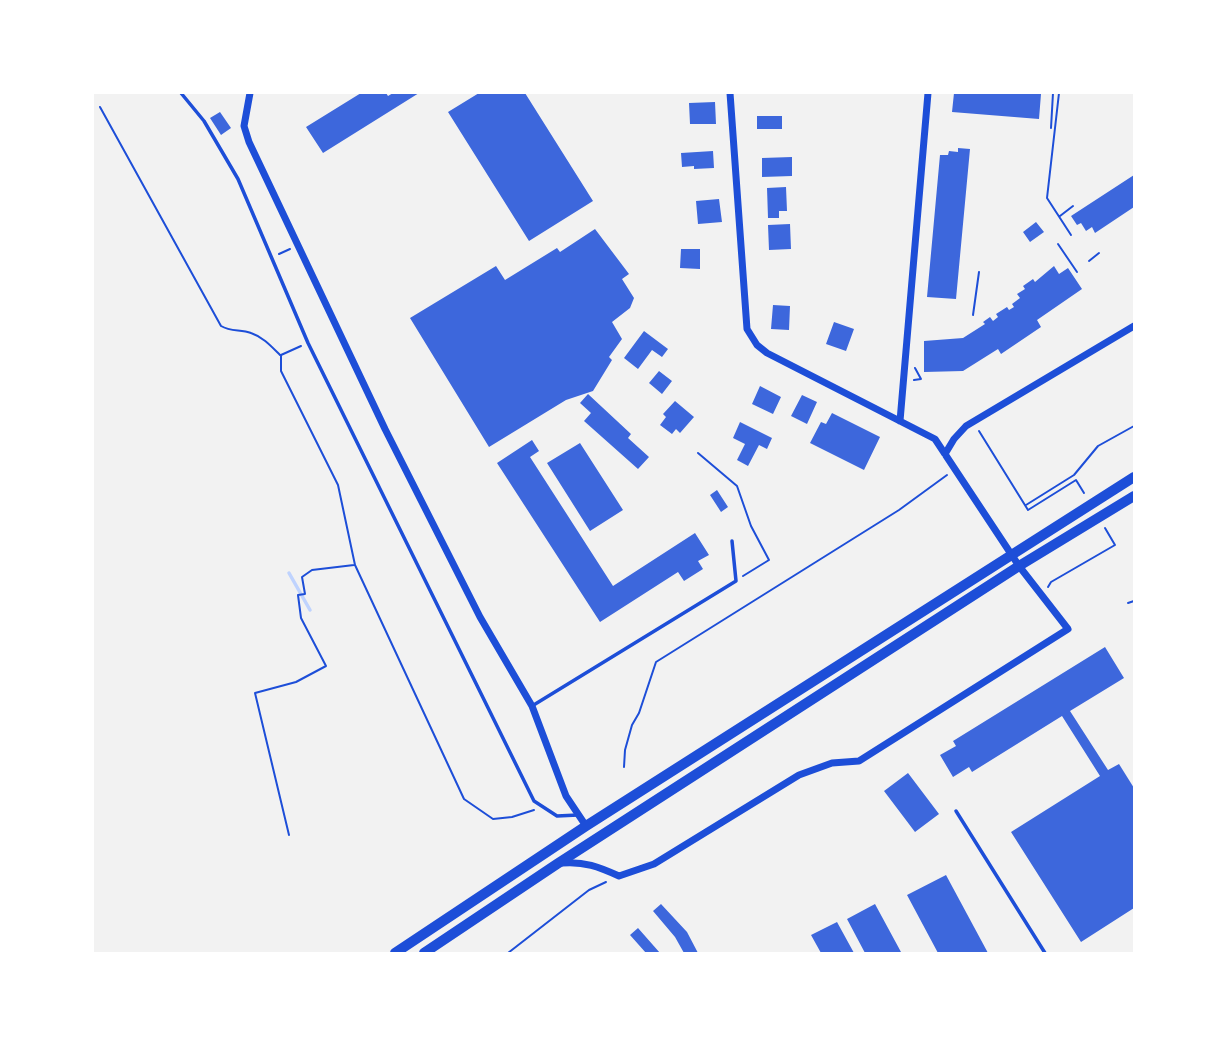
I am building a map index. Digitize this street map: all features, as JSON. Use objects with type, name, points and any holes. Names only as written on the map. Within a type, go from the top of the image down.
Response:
[{"type":"highway","points":[[395,953],[586,826],[1134,477]]},
{"type":"highway","points":[[424,953],[1019,566],[1134,496]]},
{"type":"street","points":[[250,93],[244,126],[249,142],[386,429],[480,617],[532,706],[566,796],[586,826]]},
{"type":"street","points":[[557,864],[578,862],[597,865],[620,876],[654,864],[799,775],[824,765],[859,761],[1068,629],[1019,566],[935,439],[767,353],[757,345],[747,329],[730,93]]},
{"type":"street","points":[[900,421],[928,93]]},
{"type":"street","points":[[945,454],[954,439],[973,422],[1134,326]]},
{"type":"lane","points":[[181,93],[204,121],[238,179],[308,343],[534,801],[557,816],[578,815]]},
{"type":"lane","points":[[532,706],[736,581],[732,541]]},
{"type":"lane","points":[[956,811],[1045,953]]},
{"type":"path","points":[[1051,128],[1053,93]]},
{"type":"path","points":[[1059,93],[1046,198],[1071,235]]},
{"type":"path","points":[[100,107],[221,326],[229,330],[250,332],[265,340],[281,355],[281,371],[338,485],[355,565],[464,799],[493,819],[512,817],[544,807]]},
{"type":"path","points":[[1051,122],[1056,122]]},
{"type":"path","points":[[1060,216],[1073,206]]},
{"type":"path","points":[[1058,244],[1077,272]]},
{"type":"path","points":[[272,257],[298,246]]},
{"type":"path","points":[[1089,261],[1099,253]]},
{"type":"path","points":[[973,315],[979,272]]},
{"type":"path","points":[[281,355],[308,343]]},
{"type":"path","points":[[913,380],[921,379]]},
{"type":"path","points":[[973,422],[1028,510],[1076,480]]},
{"type":"path","points":[[1025,506],[1074,475],[1098,446],[1134,426]]},
{"type":"path","points":[[698,453],[737,486],[751,526],[769,560],[736,581]]},
{"type":"path","points":[[624,768],[625,750],[632,724],[639,713],[656,662],[899,510],[955,469]]},
{"type":"path","points":[[1047,604],[1050,597],[1047,588],[1051,582],[1115,545]]},
{"type":"path","points":[[289,835],[255,693],[296,682],[326,666],[301,618],[298,594],[305,594],[302,577],[308,571],[355,565]]},
{"type":"path","points":[[1128,603],[1134,601]]},
{"type":"path","points":[[508,953],[589,890],[620,876]]},
{"type":"building","points":[[361,93],[386,93],[388,96],[393,93],[419,93],[323,153],[306,127]]},
{"type":"building","points":[[479,93],[525,93],[593,201],[529,241],[448,112]]},
{"type":"building","points":[[954,93],[1041,94],[1039,119],[952,112]]},
{"type":"building","points":[[715,102],[716,124],[690,124],[689,103]]},
{"type":"building","points":[[220,112],[231,128],[221,135],[210,118]]},
{"type":"building","points":[[757,116],[782,116],[782,129],[757,129]]},
{"type":"building","points":[[958,148],[970,149],[956,299],[927,297],[940,155],[948,155],[949,151],[958,152]]},
{"type":"building","points":[[713,151],[714,168],[682,167],[681,153]]},
{"type":"building","points":[[792,157],[792,176],[762,177],[762,158]]},
{"type":"building","points":[[1134,175],[1134,207],[1095,233],[1092,227],[1086,231],[1081,223],[1077,225],[1071,216]]},
{"type":"building","points":[[786,187],[787,211],[779,211],[779,218],[768,218],[767,188]]},
{"type":"building","points":[[719,199],[722,222],[698,224],[696,201]]},
{"type":"building","points":[[1036,222],[1044,232],[1030,242],[1023,232]]},
{"type":"building","points":[[790,224],[791,249],[769,250],[768,225]]},
{"type":"building","points":[[595,229],[629,274],[622,279],[634,298],[630,308],[612,322],[622,339],[609,357],[612,360],[593,391],[566,400],[489,447],[410,318],[496,266],[505,280],[557,248],[560,252]]},
{"type":"building","points":[[681,249],[700,249],[700,269],[680,268]]},
{"type":"building","points":[[1054,266],[1059,274],[1068,268],[1082,289],[1037,320],[1041,327],[1001,354],[998,349],[963,371],[924,372],[924,341],[963,338],[985,324],[983,322],[990,317],[993,321],[998,317],[996,314],[1007,307],[1009,310],[1014,307],[1012,304],[1020,298],[1017,294],[1025,289],[1023,286],[1033,279],[1035,282]]},
{"type":"building","points":[[773,305],[790,306],[789,330],[771,329]]},
{"type":"building","points":[[834,322],[854,329],[846,351],[826,344]]},
{"type":"building","points":[[644,331],[668,349],[662,357],[652,350],[638,369],[624,358]]},
{"type":"building","points":[[659,371],[672,381],[662,394],[649,383]]},
{"type":"building","points":[[760,386],[781,397],[773,414],[752,404]]},
{"type":"building","points":[[588,394],[631,434],[628,438],[649,457],[638,469],[584,421],[591,413],[580,403]]},
{"type":"building","points":[[802,395],[817,402],[807,424],[791,416]]},
{"type":"building","points":[[675,401],[694,417],[680,433],[676,429],[672,434],[660,425],[666,417],[663,414]]},
{"type":"building","points":[[832,413],[880,437],[864,470],[810,443],[821,422],[826,424]]},
{"type":"building","points":[[740,422],[772,438],[767,449],[759,445],[748,466],[737,460],[745,444],[733,438]]},
{"type":"building","points":[[532,440],[539,451],[530,457],[613,586],[695,533],[709,555],[698,561],[703,569],[684,581],[678,572],[600,622],[497,463]]},
{"type":"building","points":[[580,443],[623,510],[590,531],[547,463]]},
{"type":"building","points":[[717,490],[728,507],[721,512],[710,495]]},
{"type":"building","points":[[1105,647],[1124,678],[1070,711],[1108,770],[1119,764],[1134,788],[1134,908],[1081,942],[1011,832],[1100,776],[1062,716],[972,772],[969,767],[953,777],[940,755],[956,746],[953,741]]},
{"type":"building","points":[[908,773],[939,814],[915,832],[884,791]]},
{"type":"building","points":[[946,875],[988,953],[938,953],[907,895]]},
{"type":"building","points":[[661,904],[687,932],[698,953],[684,953],[675,937],[653,911]]},
{"type":"building","points":[[875,904],[901,952],[865,953],[847,919]]},
{"type":"building","points":[[837,922],[854,953],[821,953],[811,935]]},
{"type":"building","points":[[638,928],[660,953],[646,953],[630,935]]},
{"type":"waterway","points":[[289,573],[310,610]]}]
